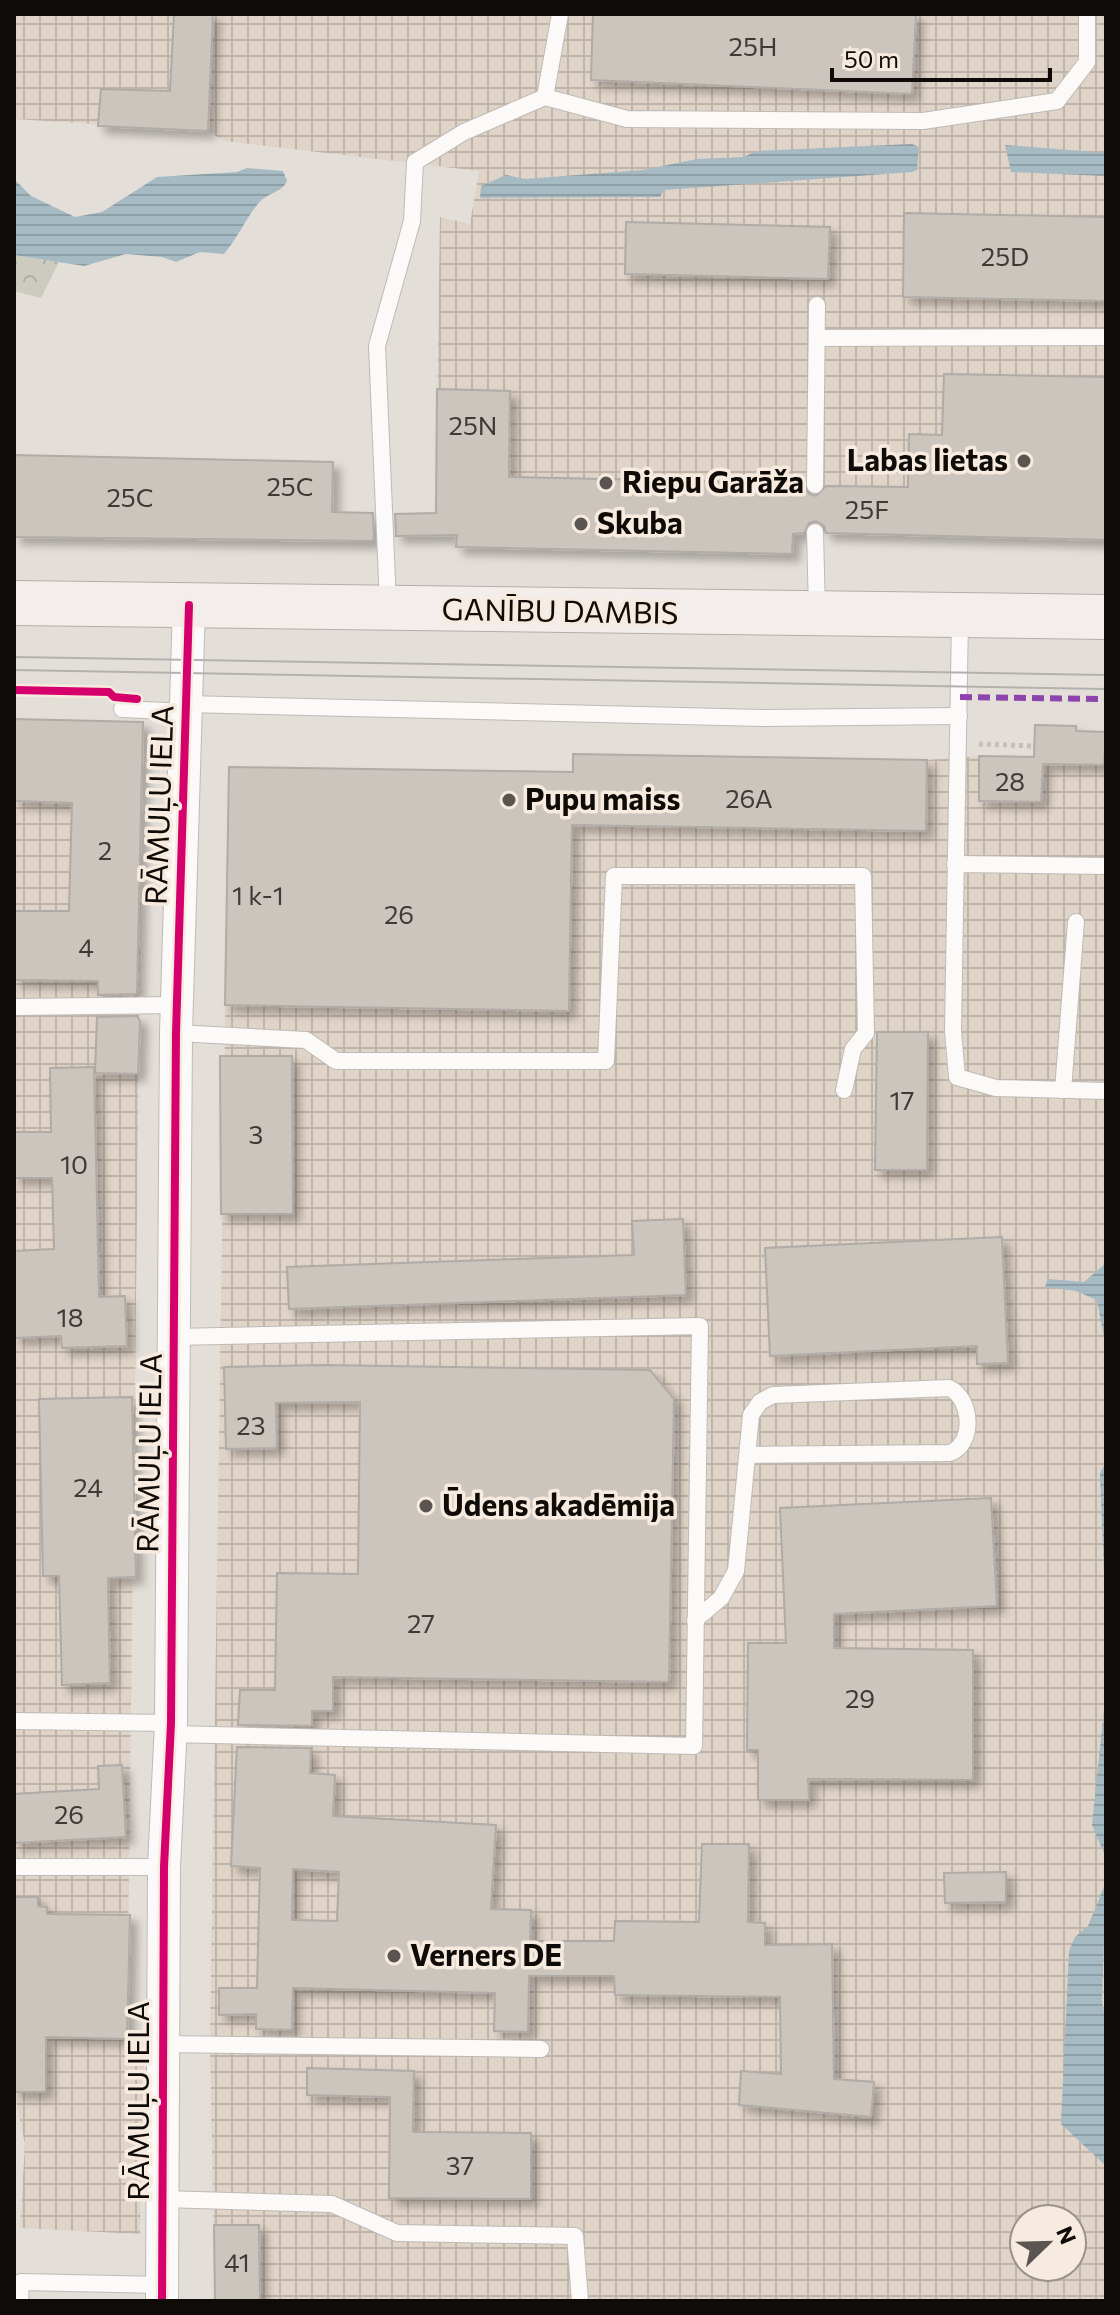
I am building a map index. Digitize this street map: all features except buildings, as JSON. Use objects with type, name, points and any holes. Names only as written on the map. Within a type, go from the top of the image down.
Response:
[{"type":"main road","name":"GANĪBU DAMBIS","points":[[14,603],[960,618],[1106,617]]},
{"type":"street","name":"RĀMUĻU IELA","points":[[162,2293],[164,1867],[171,1729],[177,1019],[189,605]]},
{"type":"lane","points":[[545,97],[560,14]]},
{"type":"lane","points":[[388,610],[377,346],[412,221],[415,162],[464,132],[545,97],[627,119],[923,121],[1057,101],[1087,62],[1087,14]]},
{"type":"lane","points":[[815,485],[817,305]]},
{"type":"lane","points":[[817,338],[1106,337]]},
{"type":"lane","points":[[815,532],[817,616]]},
{"type":"lane","points":[[960,618],[953,1031],[957,1077],[996,1088],[1106,1091]]},
{"type":"lane","points":[[122,709],[746,717],[959,716]]},
{"type":"lane","points":[[955,864],[1106,866]]},
{"type":"lane","points":[[14,1007],[177,1019],[306,1040],[336,1061],[606,1061],[614,876],[863,876],[866,1033],[853,1049],[844,1090]]},
{"type":"lane","points":[[1063,1090],[1076,922]]},
{"type":"lane","points":[[14,1721],[694,1746],[700,1326],[175,1337]]},
{"type":"lane","points":[[695,1620],[721,1598],[736,1571],[751,1415],[760,1402],[773,1395],[949,1388],[959,1392],[966,1402],[967,1440],[960,1449],[950,1453],[748,1455]]},
{"type":"lane","points":[[14,1867],[164,1867]]},
{"type":"lane","points":[[163,2044],[541,2049]]},
{"type":"lane","points":[[162,2199],[332,2204],[397,2233],[575,2236],[580,2301]]},
{"type":"lane","points":[[20,2301],[21,2282],[162,2293]]},
{"type":"path","points":[[958,743],[1034,746]]},
{"type":"shaded area","points":[[14,14],[1106,14],[1106,540],[815,532],[793,534],[792,554],[456,547],[458,477],[436,476],[440,217],[470,224],[479,171],[224,141],[208,131],[14,119]]},
{"type":"shaded area","points":[[14,719],[143,722],[127,2039],[144,2042],[140,2234],[20,2228],[25,2144],[14,2092]]},
{"type":"shaded area","points":[[1035,725],[1076,726],[1076,731],[1106,732],[1106,2301],[215,2301],[210,2044],[229,767],[573,772],[573,754],[927,760],[979,756],[1033,757]]},
{"type":"green space","points":[[14,255],[59,262],[41,298],[14,291]]},
{"type":"water","points":[[912,144],[919,147],[917,170],[912,172],[664,190],[660,197],[480,198],[481,186],[506,175],[525,179],[643,170],[697,159],[743,157],[757,151]]},
{"type":"water","points":[[1005,145],[1106,153],[1106,176],[1011,172]]},
{"type":"water","points":[[247,168],[283,171],[287,181],[260,201],[224,254],[200,252],[176,262],[162,257],[126,254],[84,266],[14,255],[14,179],[31,196],[75,217],[102,212],[157,177],[237,172]]},
{"type":"water","points":[[1106,1263],[1106,1348],[1097,1300],[1076,1291],[1045,1287],[1048,1279],[1084,1282]]},
{"type":"water","points":[[1106,1462],[1106,1626],[1100,1473]]},
{"type":"water","points":[[1106,1691],[1106,1858],[1092,1825]]},
{"type":"water","points":[[1106,1882],[1102,2002],[1106,2024],[1106,2166],[1061,2124],[1069,1951],[1075,1937],[1088,1926]]},
{"type":"tram line","points":[[14,657],[1106,675]]},
{"type":"tram line","points":[[14,670],[1106,689]]},
{"type":"marked path","points":[[960,697],[1106,699]]},
{"type":"cycle path","points":[[162,2301],[164,1867],[171,1723],[176,1033],[189,605]]},
{"type":"cycle path","points":[[14,690],[109,692],[114,697],[137,699]]},
{"type":"place","name":"Labas lietas","points":[[1024,461]]},
{"type":"place","name":"Riepu Garāža","points":[[606,483]]},
{"type":"place","name":"Skuba","points":[[581,524]]},
{"type":"place","name":"Pupu maiss","points":[[509,800]]},
{"type":"place","name":"Ūdens akadēmija","points":[[426,1506]]},
{"type":"place","name":"Verners DE","points":[[394,1956]]}]
